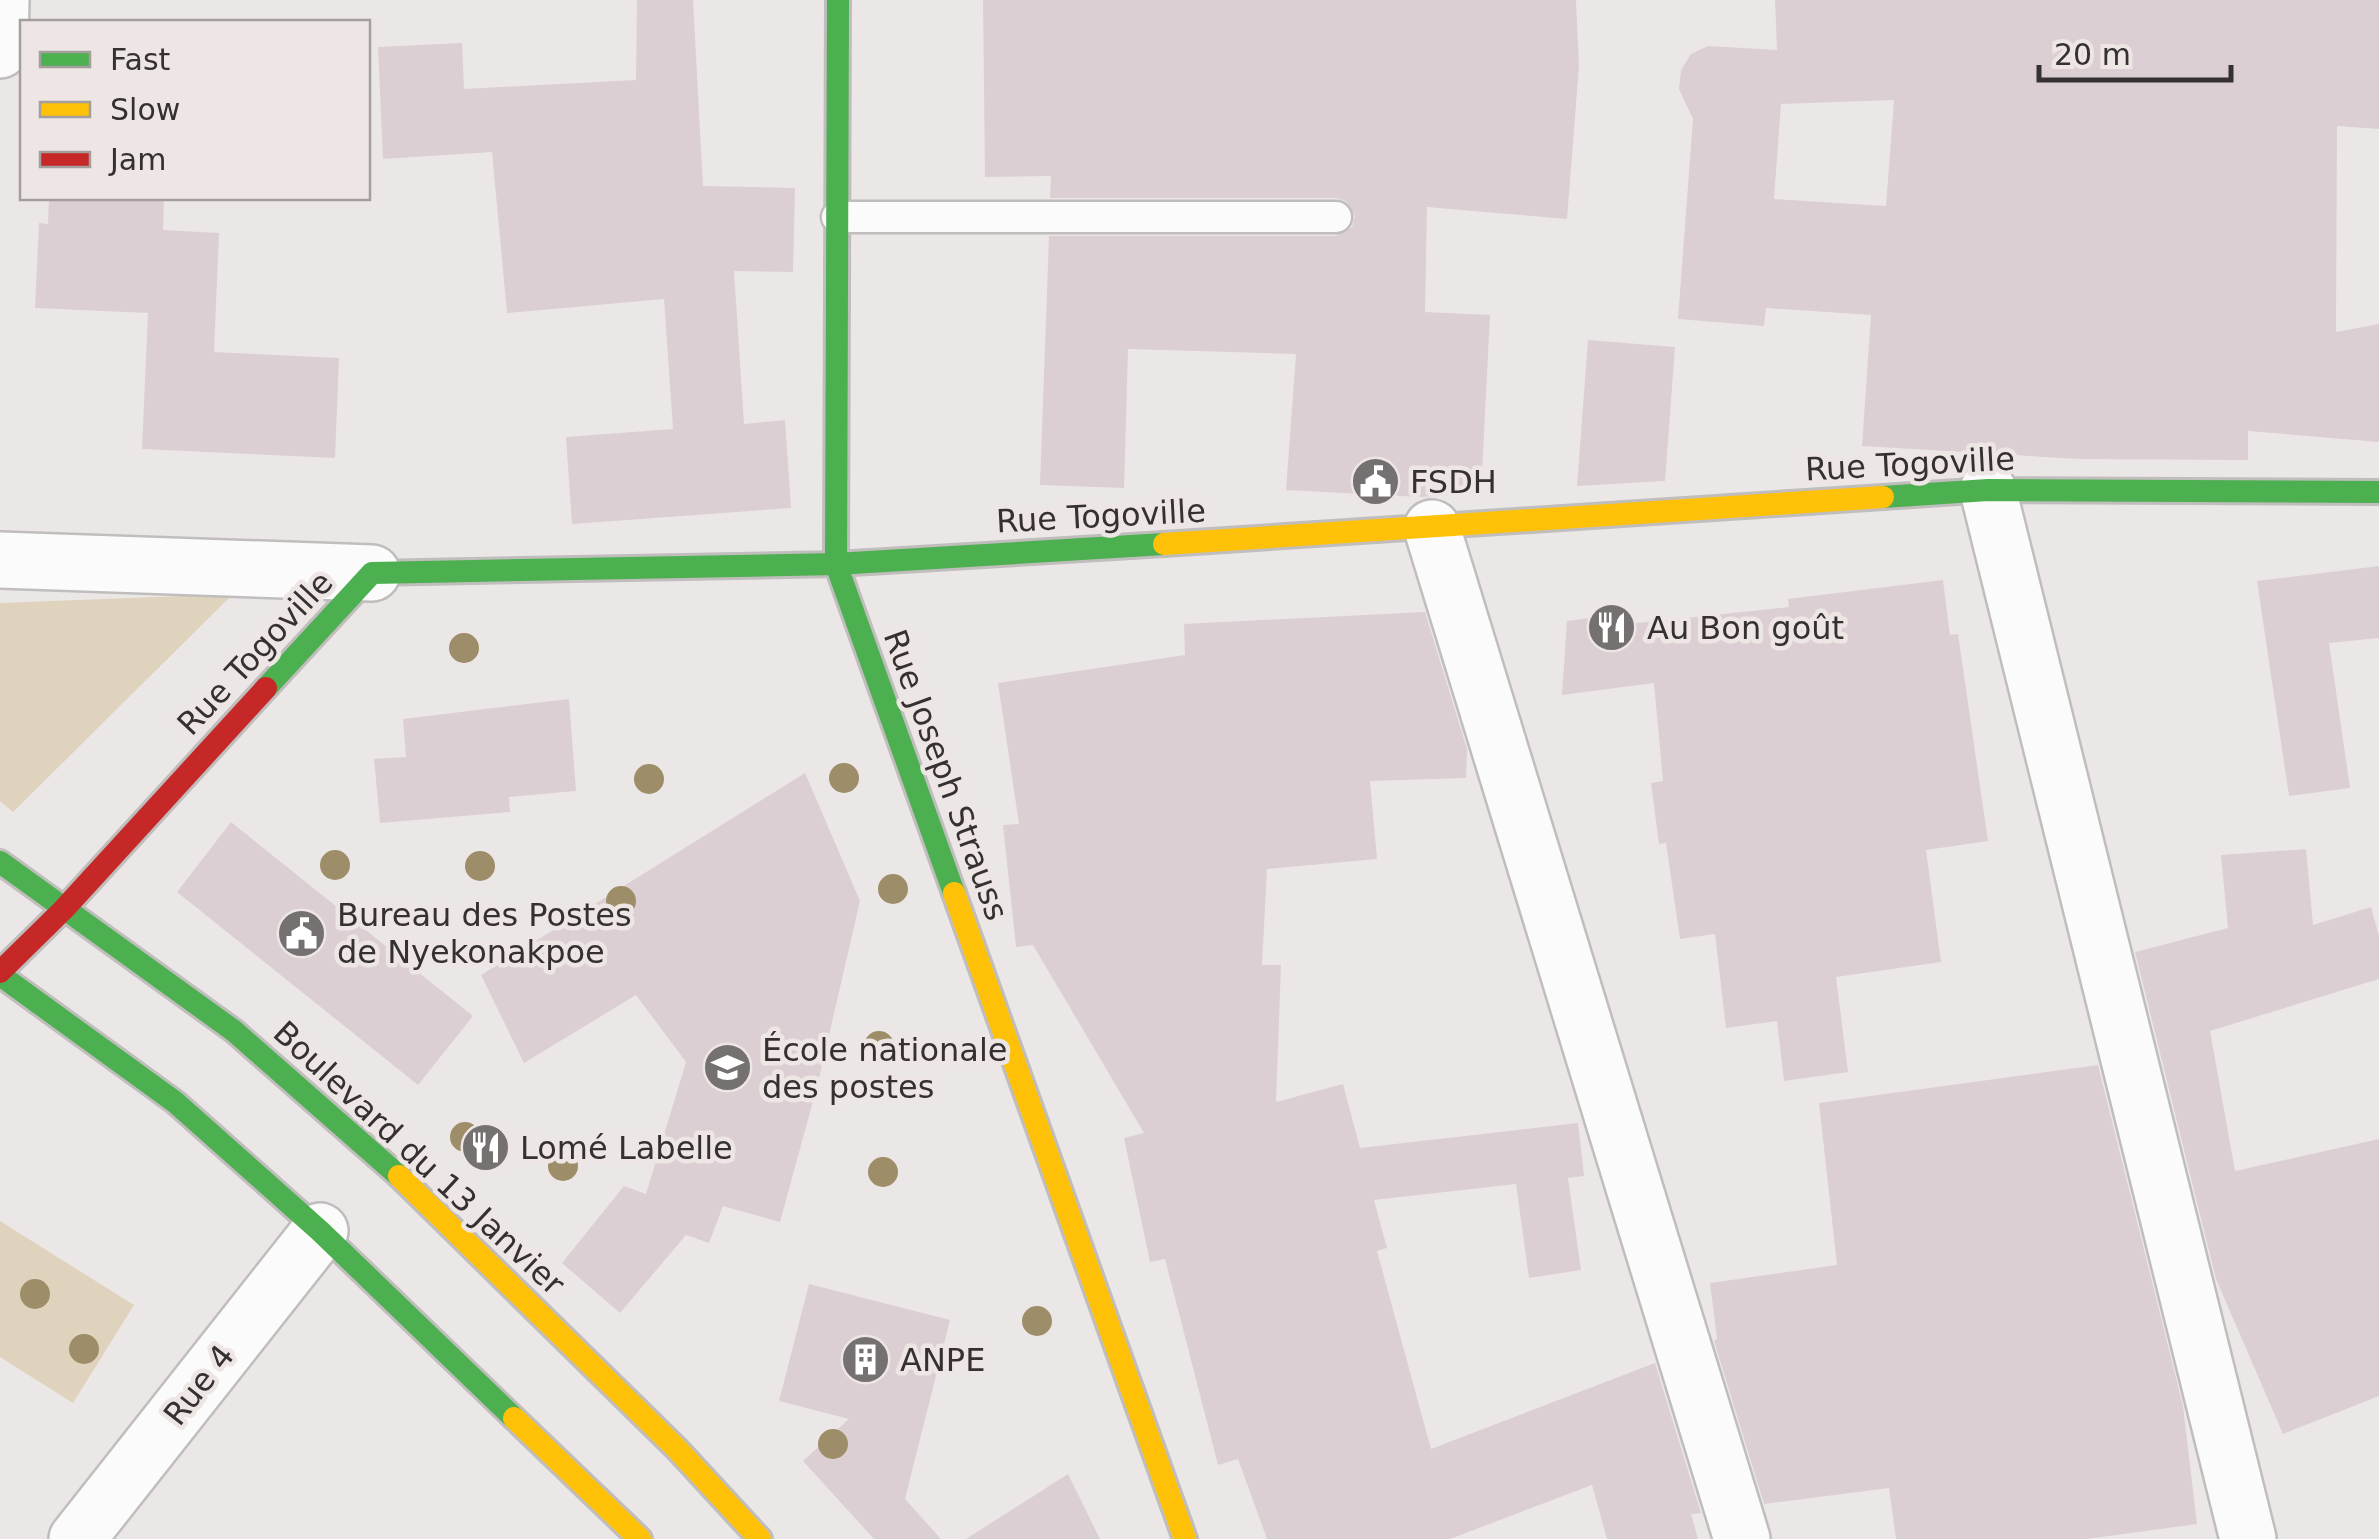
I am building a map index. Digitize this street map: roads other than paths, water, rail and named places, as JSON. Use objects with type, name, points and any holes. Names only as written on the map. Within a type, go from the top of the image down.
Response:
[{"type":"main road","name":"Rue Joseph Strauss","points":[[838,0],[836,564],[1185,1539]]},
{"type":"main road","name":"Rue Togoville","points":[[0,973],[372,573],[836,564],[1988,490],[2379,492]]},
{"type":"main road","name":"Boulevard du 13 Janvier","points":[[0,862],[234,1031],[380,1157],[677,1448],[760,1539]]},
{"type":"main road","points":[[0,973],[175,1102],[320,1231],[640,1539]]},
{"type":"street","points":[[0,50],[1,0]]},
{"type":"street","points":[[1988,490],[2248,1539]]},
{"type":"street","points":[[1432,528],[1742,1539]]},
{"type":"street","points":[[0,560],[372,573]]},
{"type":"street","name":"Rue 4","points":[[77,1539],[320,1231]]},
{"type":"lane","points":[[837,217],[1336,217]]},
{"type":"place","name":"FSDH","points":[[1375,482]]},
{"type":"place","name":"Au Bon goût","points":[[1612,628]]},
{"type":"place","name":"Bureau des Postes de Nyekonakpoe","points":[[302,933]]},
{"type":"place","name":"École nationale des postes","points":[[727,1068]]},
{"type":"place","name":"Lomé Labelle","points":[[485,1148]]},
{"type":"place","name":"ANPE","points":[[865,1360]]}]
